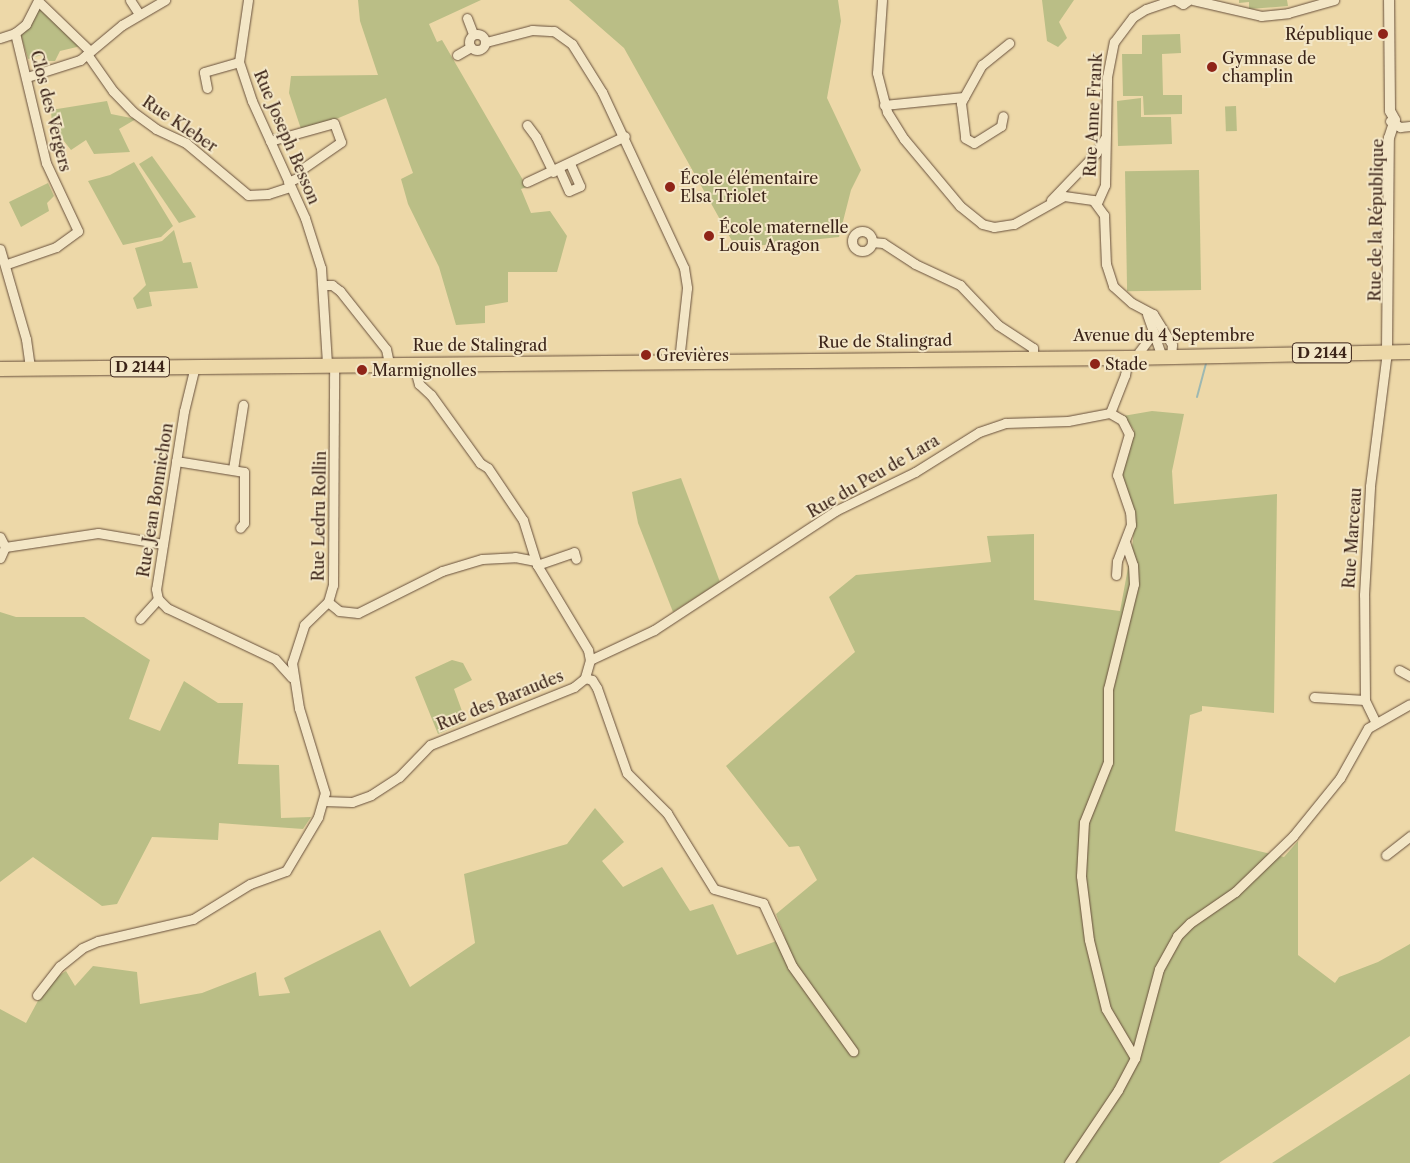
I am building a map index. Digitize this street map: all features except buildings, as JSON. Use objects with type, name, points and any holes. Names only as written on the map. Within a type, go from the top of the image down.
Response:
[{"type":"main road","name":"D 2144","points":[[1382,352],[1410,352]]},
{"type":"main road","name":"Avenue du 4 Septembre","points":[[1033,356],[1382,352]]},
{"type":"main road","name":"Rue de Stalingrad","points":[[0,369],[413,362],[679,361],[1033,356]]},
{"type":"street","points":[[130,0],[140,14]]},
{"type":"street","points":[[27,77],[73,63],[140,14],[164,0]]},
{"type":"street","name":"Rue Joseph Besson","points":[[248,0],[239,62],[270,141],[305,218],[324,286],[331,364]]},
{"type":"street","points":[[882,0],[877,57],[884,105],[904,138],[976,221],[994,227],[1014,224],[1048,202],[1064,196],[1077,196],[1097,203],[1104,215],[1106,264],[1113,286],[1158,320],[1166,354]]},
{"type":"street","name":"Rue Anne Frank","points":[[1097,203],[1105,185],[1108,66],[1114,42],[1133,17],[1146,9],[1174,0],[1181,4],[1189,0]]},
{"type":"street","points":[[1193,0],[1260,16],[1288,13],[1334,0]]},
{"type":"street","name":"Rue de la République","points":[[1382,352],[1389,138],[1393,119],[1389,0]]},
{"type":"street","points":[[0,38],[15,33],[29,20],[38,1],[89,53]]},
{"type":"street","points":[[466,18],[473,34]]},
{"type":"street","points":[[470,47],[480,50],[486,42],[541,28],[564,36],[572,44],[602,92],[684,268],[686,288],[679,361]]},
{"type":"street","name":"Clos des Vergers","points":[[7,264],[56,247],[78,231],[46,163],[15,33]]},
{"type":"street","points":[[473,34],[482,35],[486,42]]},
{"type":"street","points":[[470,47],[470,39],[473,34]]},
{"type":"street","points":[[1003,116],[1001,126],[981,141],[970,142],[965,138],[961,103],[982,65],[1009,43]]},
{"type":"street","points":[[457,56],[470,47]]},
{"type":"street","name":"Rue Kleber","points":[[89,53],[109,86],[133,112],[156,129],[186,143],[248,195],[268,194],[289,184]]},
{"type":"street","points":[[207,88],[204,72],[239,62]]},
{"type":"street","points":[[884,105],[964,97]]},
{"type":"street","points":[[1393,119],[1410,120]]},
{"type":"street","points":[[1393,119],[1410,126]]},
{"type":"street","points":[[270,141],[334,123],[341,142],[302,169],[299,177],[289,184]]},
{"type":"street","points":[[527,126],[536,137],[569,191],[580,186],[570,164]]},
{"type":"street","points":[[527,182],[556,171],[624,136]]},
{"type":"street","points":[[1048,202],[1096,153],[1105,138]]},
{"type":"street","points":[[872,242],[883,243],[915,264],[960,284],[998,325],[1021,338],[1033,356]]},
{"type":"street","points":[[0,249],[7,264],[26,339],[30,368]]},
{"type":"street","points":[[324,286],[332,285],[340,291],[386,348],[389,363]]},
{"type":"street","points":[[1146,311],[1154,332],[1166,354]]},
{"type":"street","points":[[1116,575],[1117,561],[1131,525],[1130,512],[1120,485],[1117,467],[1126,444],[1128,428],[1110,413],[1132,354],[1154,332]]},
{"type":"street","name":"Rue Marceau","points":[[1376,723],[1365,700],[1364,595],[1368,519],[1382,352]]},
{"type":"street","points":[[413,362],[419,384],[431,395],[480,463],[488,468],[523,520],[537,563],[582,636],[590,660],[586,678],[592,680],[597,688],[627,773],[667,813],[714,889],[763,903],[792,966],[853,1051]]},
{"type":"street","name":"Rue Ledru Rollin","points":[[324,801],[325,793],[292,680],[298,638],[304,625],[328,602],[333,585],[331,364]]},
{"type":"street","name":"Rue Jean Bonnichon","points":[[195,366],[176,461],[156,590],[158,599],[167,608],[275,659],[286,668],[292,680]]},
{"type":"street","points":[[233,469],[243,406]]},
{"type":"street","name":"Rue du Peu de Lara","points":[[590,660],[654,630],[836,511],[915,472],[979,432],[1005,423],[1068,421],[1110,413]]},
{"type":"street","points":[[176,461],[244,472],[247,477],[240,528]]},
{"type":"street","points":[[6,547],[98,533],[163,544]]},
{"type":"street","points":[[0,537],[6,547]]},
{"type":"street","points":[[1125,542],[1133,565],[1134,584],[1108,689],[1108,762],[1084,822],[1081,849],[1089,940],[1102,994],[1106,1009],[1134,1058]]},
{"type":"street","points":[[0,558],[6,547]]},
{"type":"street","points":[[328,602],[340,611],[358,613],[442,571],[482,559],[515,558],[537,563],[574,552],[576,559]]},
{"type":"street","points":[[140,619],[158,599]]},
{"type":"street","points":[[1399,670],[1410,676]]},
{"type":"street","name":"Rue des Baraudes","points":[[324,801],[352,802],[372,795],[399,777],[430,744],[574,687],[586,678]]},
{"type":"street","points":[[1314,697],[1365,700]]},
{"type":"street","points":[[1069,1163],[1118,1090],[1134,1058],[1159,969],[1176,936],[1190,923],[1235,892],[1293,836],[1340,778],[1365,733],[1376,723],[1410,704]]},
{"type":"street","points":[[36,995],[60,966],[82,948],[98,941],[193,919],[250,884],[286,871],[292,864],[324,801]]},
{"type":"street","points":[[1386,854],[1410,836]]},
{"type":"green space","points":[[358,0],[481,0],[429,24],[437,42],[442,40],[527,187],[521,189],[531,213],[550,211],[567,236],[557,272],[508,272],[508,302],[485,306],[485,323],[456,325],[439,267],[408,204],[401,179],[413,173],[386,98],[310,130],[301,129],[289,93],[291,76],[378,75],[360,21]]},
{"type":"green space","points":[[569,0],[838,0],[841,21],[827,98],[861,170],[851,190],[839,237],[736,248],[624,48]]},
{"type":"green space","points":[[1042,0],[1074,0],[1059,22],[1067,38],[1058,47],[1047,41]]},
{"type":"green space","points":[[1239,0],[1287,0],[1288,6],[1249,9],[1249,2],[1239,3]]},
{"type":"green space","points":[[40,8],[81,46],[60,51],[55,61],[46,61],[42,55],[28,59],[20,33]]},
{"type":"green space","points":[[1180,34],[1181,53],[1162,54],[1163,95],[1182,95],[1182,114],[1144,115],[1143,96],[1123,96],[1122,54],[1142,54],[1142,35]]},
{"type":"green space","points":[[1141,98],[1141,117],[1171,117],[1172,144],[1118,146],[1117,101]]},
{"type":"green space","points":[[107,101],[111,114],[136,119],[119,129],[130,152],[94,154],[86,140],[71,150],[52,126],[51,110]]},
{"type":"green space","points":[[1225,106],[1236,106],[1237,131],[1226,131]]},
{"type":"green space","points":[[152,156],[196,217],[179,223],[139,164]]},
{"type":"green space","points":[[134,162],[173,226],[161,237],[123,245],[88,181],[110,175]]},
{"type":"green space","points":[[1199,170],[1201,290],[1127,291],[1125,171]]},
{"type":"green space","points":[[48,183],[54,196],[47,203],[49,211],[21,227],[9,202]]},
{"type":"green space","points":[[174,230],[183,263],[191,262],[198,288],[149,292],[152,306],[137,309],[133,298],[146,285],[135,248],[162,241]]},
{"type":"green space","points":[[1152,411],[1184,414],[1172,471],[1174,504],[1277,494],[1274,713],[1202,706],[1202,711],[1190,715],[1175,831],[1284,857],[1298,841],[1298,955],[1335,983],[1339,977],[1378,962],[1410,944],[1410,1036],[1219,1163],[0,1163],[0,1009],[26,1023],[40,997],[58,976],[66,971],[75,986],[93,966],[137,972],[140,1004],[202,993],[256,972],[259,996],[290,993],[284,978],[380,930],[410,987],[475,943],[464,874],[567,844],[595,808],[624,842],[602,861],[623,887],[662,867],[690,911],[713,904],[737,955],[785,938],[776,914],[817,880],[799,846],[789,847],[726,766],[855,652],[829,597],[856,575],[991,562],[987,536],[1034,534],[1034,600],[1120,611],[1133,541],[1134,511],[1120,471],[1134,430],[1123,416]]},
{"type":"green space","points":[[681,478],[720,582],[673,612],[638,523],[632,492]]},
{"type":"green space","points":[[0,612],[16,617],[84,617],[150,660],[129,719],[160,731],[184,681],[218,703],[243,703],[238,764],[279,765],[281,818],[311,817],[303,829],[219,823],[218,840],[152,837],[117,904],[102,906],[33,857],[0,882]]},
{"type":"green space","points":[[452,660],[463,663],[472,680],[454,689],[466,722],[438,734],[415,677]]},
{"type":"green space","points":[[1410,1074],[1410,1163],[1272,1163]]},
{"type":"waterway","points":[[1197,397],[1206,363]]},
{"type":"place","name":"République","points":[[1383,34]]},
{"type":"place","name":"Gymnase de champlin","points":[[1212,67]]},
{"type":"place","name":"École élémentaire Elsa Triolet","points":[[670,187]]},
{"type":"place","name":"École maternelle Louis Aragon","points":[[709,236]]},
{"type":"place","name":"Grevières","points":[[646,355]]},
{"type":"place","name":"Stade","points":[[1095,364]]},
{"type":"place","name":"Marmignolles","points":[[362,370]]}]
